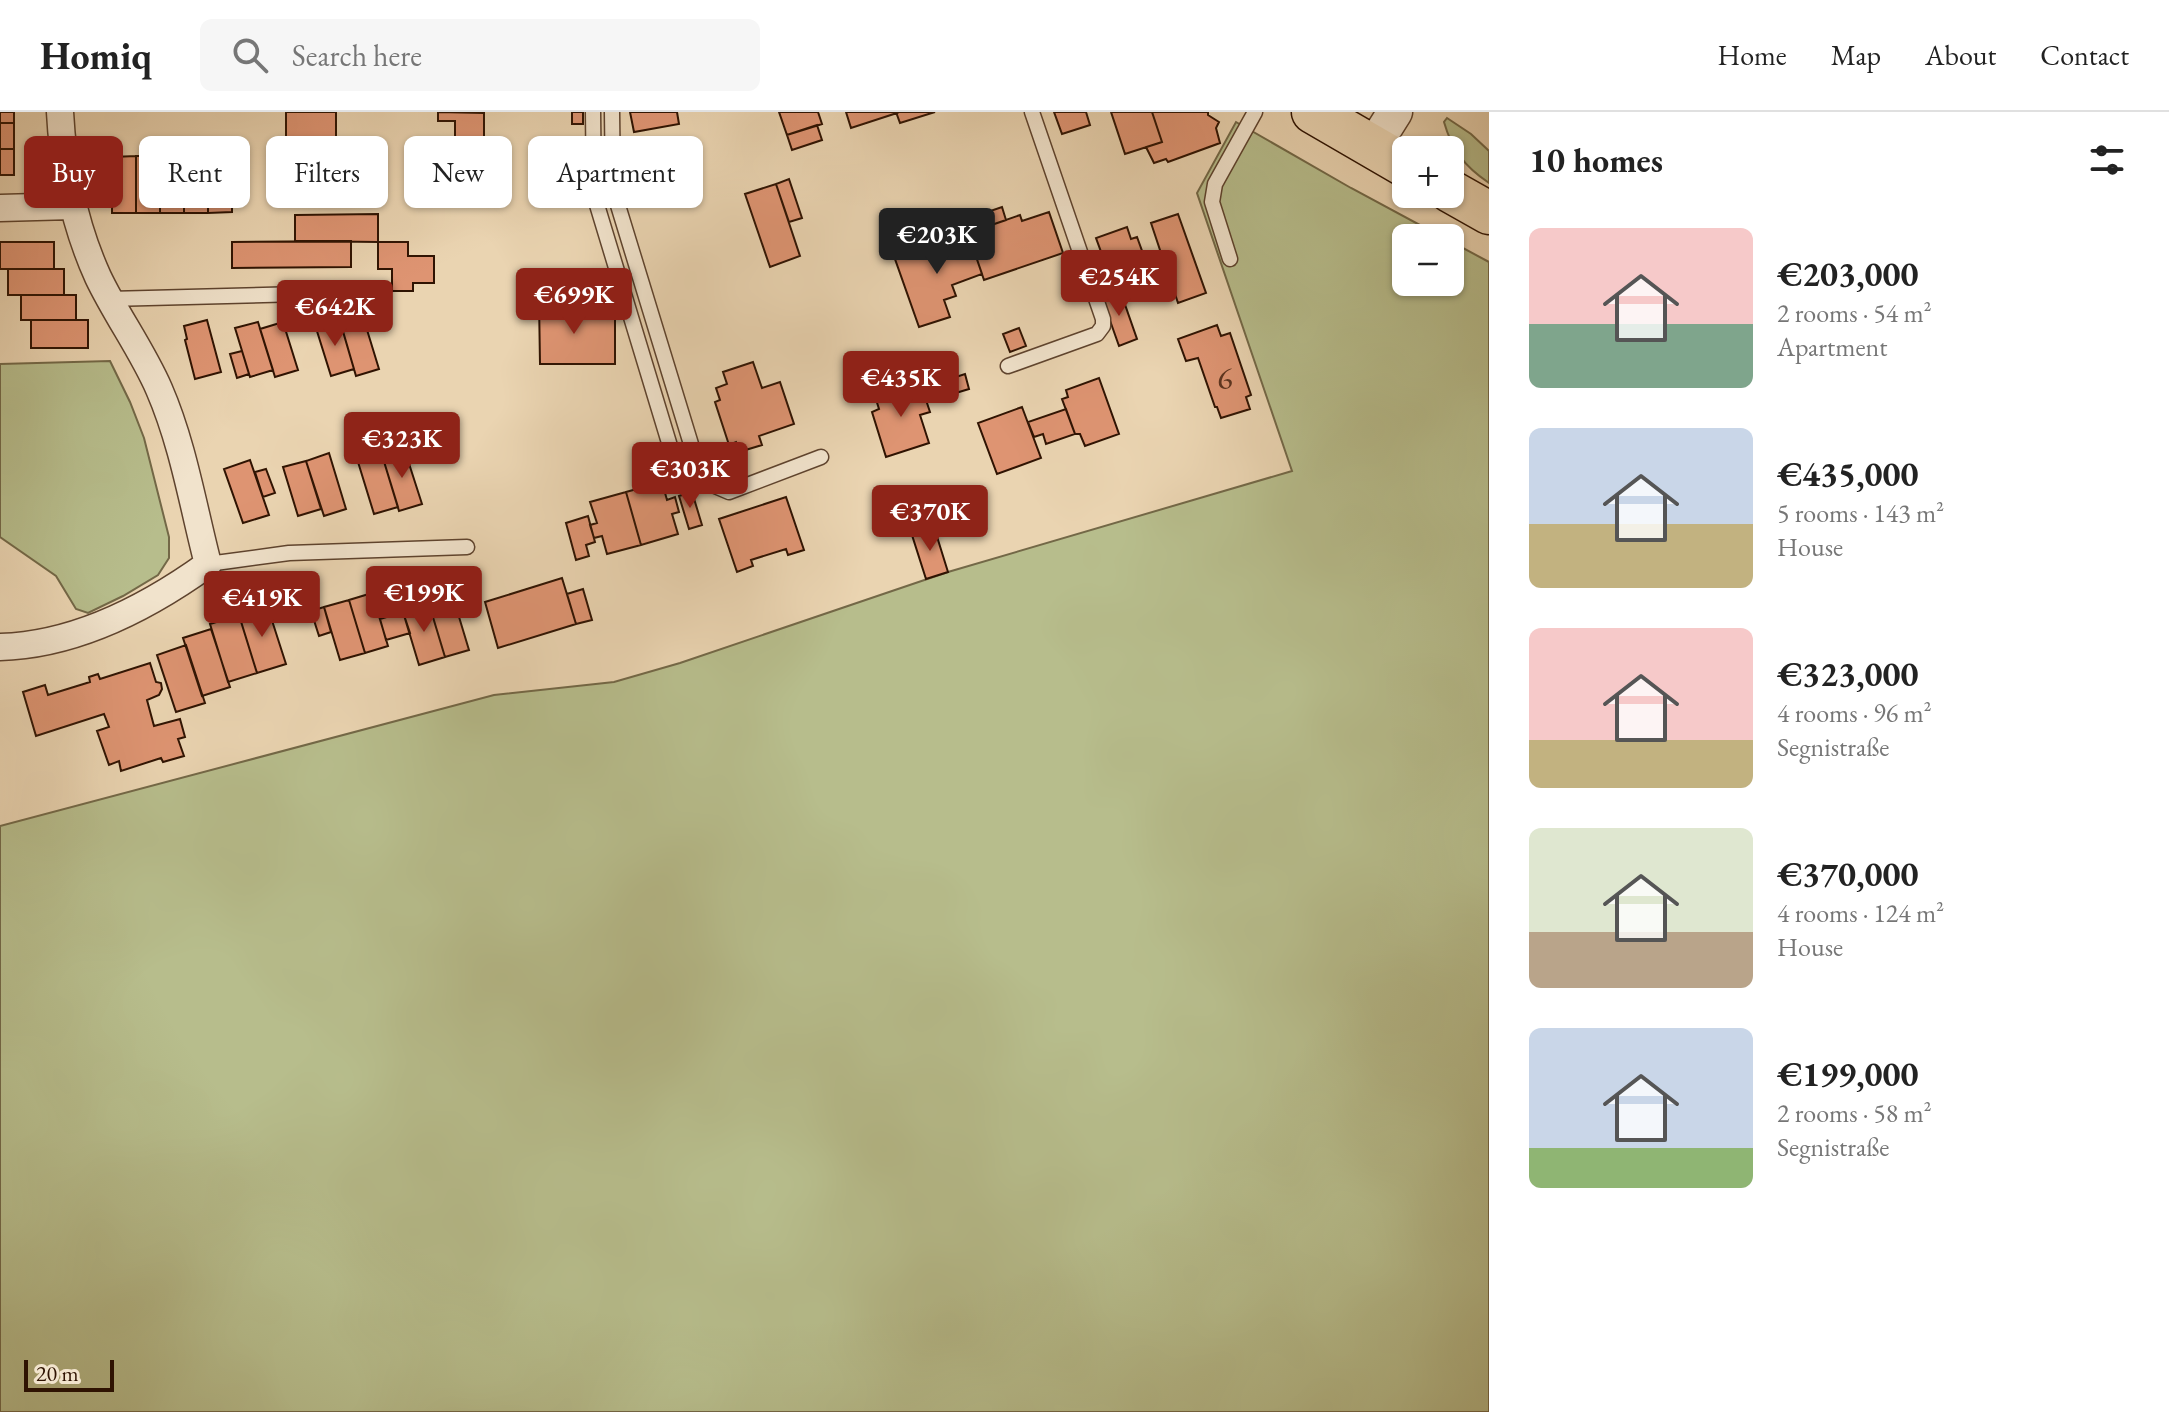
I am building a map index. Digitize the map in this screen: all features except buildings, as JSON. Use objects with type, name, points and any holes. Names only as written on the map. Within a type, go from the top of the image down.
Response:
[{"type":"main road","points":[[1313,112],[1389,157]]},
{"type":"main road","points":[[1464,199],[1489,213]]},
{"type":"street","points":[[60,112],[62,136]]},
{"type":"street","points":[[1389,157],[1395,112]]},
{"type":"street","points":[[0,208],[24,207]]},
{"type":"street","points":[[0,647],[42,643],[120,619],[208,564],[172,423],[158,387],[97,274],[73,208]]},
{"type":"lane","points":[[593,112],[594,195],[670,446]]},
{"type":"lane","points":[[612,112],[613,189],[698,467],[715,486],[729,492],[821,457]]},
{"type":"lane","points":[[1008,366],[1097,334],[1103,326],[1032,112]]},
{"type":"lane","points":[[1230,259],[1212,202],[1213,193],[1219,176],[1255,112]]},
{"type":"lane","points":[[109,299],[375,292]]},
{"type":"lane","points":[[208,564],[289,553],[467,547]]},
{"type":"green space","points":[[1447,118],[1489,151],[1489,183],[1464,161],[1464,136],[1449,136],[1444,122]]},
{"type":"green space","points":[[1236,122],[1418,224],[1392,224],[1392,296],[1464,296],[1464,249],[1489,262],[1489,1412],[0,1412],[0,826],[494,695],[614,682],[680,663],[948,572],[1292,471],[1197,193]]},
{"type":"green space","points":[[110,361],[144,438],[169,537],[169,558],[158,575],[88,613],[76,609],[56,576],[0,537],[0,364]]}]
